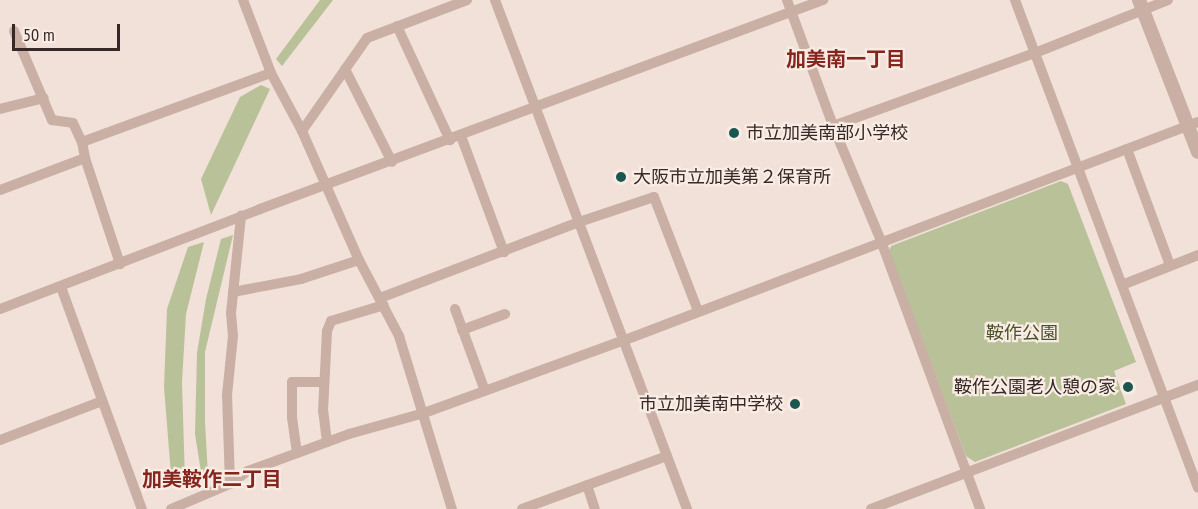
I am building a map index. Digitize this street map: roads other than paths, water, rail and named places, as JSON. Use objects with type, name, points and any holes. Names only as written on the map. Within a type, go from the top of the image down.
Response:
[{"type":"street","points":[[243,0],[271,73],[328,186],[359,260],[399,336],[452,509]]},
{"type":"street","points":[[302,131],[367,38],[467,0]]},
{"type":"street","points":[[495,0],[687,509]]},
{"type":"street","points":[[787,0],[833,126],[881,241],[980,509]]},
{"type":"street","points":[[0,309],[241,216],[536,109],[824,0]]},
{"type":"street","points":[[1015,0],[1198,488]]},
{"type":"street","points":[[833,126],[1035,53],[1140,5],[1168,0]]},
{"type":"street","points":[[1140,5],[1193,124],[1198,152]]},
{"type":"street","points":[[397,26],[455,138],[504,252]]},
{"type":"street","points":[[15,31],[52,120],[73,123],[82,142],[85,158],[120,264]]},
{"type":"street","points":[[345,69],[392,162]]},
{"type":"street","points":[[82,142],[271,73]]},
{"type":"street","points":[[0,109],[44,98]]},
{"type":"street","points":[[171,509],[230,484],[248,471],[327,442],[424,413],[625,340],[1193,124]]},
{"type":"street","points":[[1127,149],[1170,265]]},
{"type":"street","points":[[0,190],[85,158]]},
{"type":"street","points":[[327,442],[323,411],[327,331],[331,321],[579,222],[654,197],[698,311]]},
{"type":"street","points":[[230,484],[227,395],[233,336],[231,313],[241,216]]},
{"type":"street","points":[[1122,285],[1198,255]]},
{"type":"street","points":[[233,292],[301,279],[359,260]]},
{"type":"street","points":[[61,287],[142,509]]},
{"type":"street","points":[[455,309],[484,391]]},
{"type":"street","points":[[462,330],[506,314]]},
{"type":"street","points":[[297,453],[292,417],[292,382],[324,382]]},
{"type":"street","points":[[871,509],[1198,385]]},
{"type":"street","points":[[0,440],[102,401]]},
{"type":"street","points":[[522,509],[667,456]]},
{"type":"street","points":[[587,485],[596,509]]},
{"type":"place","name":"市立加美南部小学校","points":[[734,133]]},
{"type":"place","name":"大阪市立加美第２保育所","points":[[621,177]]},
{"type":"place","name":"鞍作公園老人憩の家","points":[[1128,387]]},
{"type":"place","name":"市立加美南中学校","points":[[795,404]]},
{"type":"district","name":"加美南一丁目","points":[[846,59]]},
{"type":"district","name":"加美鞍作二丁目","points":[[212,479]]},
{"type":"park label","name":"鞍作公園","points":[[1022,333]]}]
